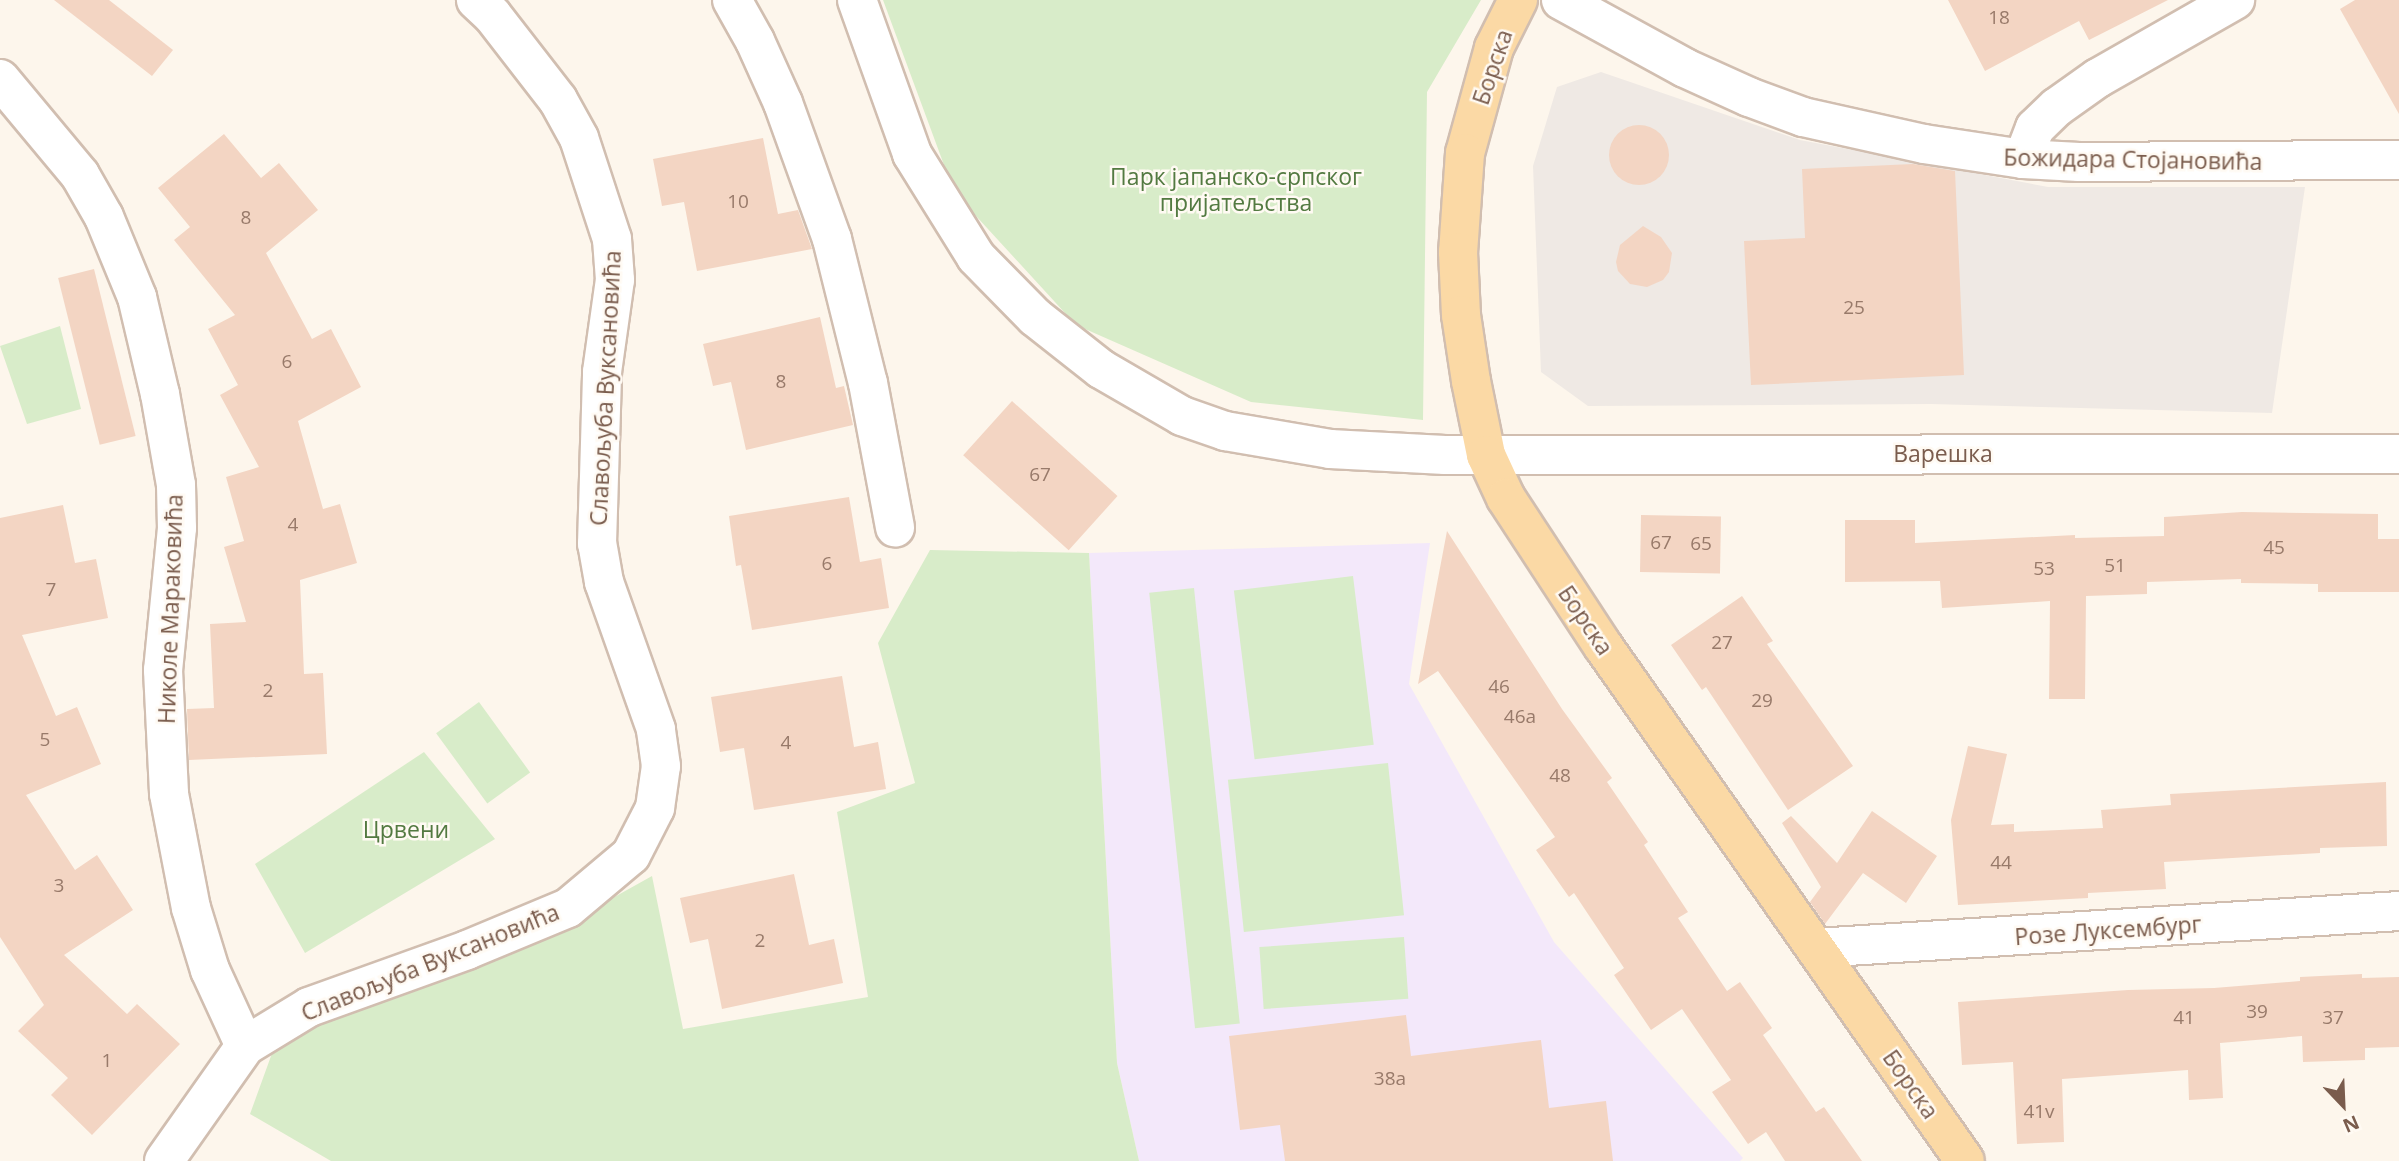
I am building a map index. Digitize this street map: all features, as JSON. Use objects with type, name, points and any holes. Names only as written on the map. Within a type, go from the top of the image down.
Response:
[{"type":"main road","name":"Борска","points":[[1518,0],[1494,48],[1465,153],[1458,252],[1461,315],[1486,456],[1506,498],[1590,626],[1965,1161]]},
{"type":"street","name":"Славољуба Вуксановића","points":[[164,1161],[245,1046],[309,1007],[467,950],[568,908],[631,855],[655,808],[661,766],[656,729],[604,582],[597,544],[602,372],[615,280],[612,239],[579,138],[558,100],[476,0]]},
{"type":"street","points":[[733,0],[783,103],[832,239],[868,383],[895,527]]},
{"type":"street","name":"Варешка","points":[[856,0],[912,154],[951,222],[1003,287],[1101,369],[1182,416],[1225,431],[1330,449],[1486,456],[2399,454]]},
{"type":"street","name":"Божидара Стојановића","points":[[1561,0],[1685,68],[1749,97],[1803,117],[1911,142],[2023,159],[2166,163],[2399,160]]},
{"type":"street","points":[[2023,159],[2035,128],[2057,107],[2098,78],[2235,0]]},
{"type":"street","name":"Николе Мараковића","points":[[0,79],[80,175],[104,216],[137,297],[160,394],[176,485],[177,528],[163,670],[169,794],[191,908],[206,958],[245,1046]]},
{"type":"street","name":"Розе Луксембург","points":[[1816,948],[2399,911]]},
{"type":"shaded area","points":[[1601,72],[1800,140],[2048,187],[2305,187],[2272,413],[1931,404],[1588,406],[1541,372],[1533,166],[1557,87]]},
{"type":"shaded area","points":[[1430,543],[1409,684],[1554,942],[1743,1158],[1740,1161],[1139,1161],[1117,1063],[1089,553]]},
{"type":"green space","name":"Парк јапанско-српског пријатељства","points":[[883,0],[1481,0],[1427,92],[1423,420],[1251,402],[1076,325],[954,192]]},
{"type":"green space","points":[[60,326],[81,409],[27,424],[0,346]]},
{"type":"green space","points":[[930,550],[1089,553],[1117,1063],[1139,1161],[331,1161],[250,1114],[275,1045],[341,995],[550,933],[652,876],[683,1029],[868,997],[837,812],[915,783],[878,643]]},
{"type":"green space","points":[[1353,576],[1374,745],[1255,759],[1234,591]]},
{"type":"green space","points":[[1194,588],[1240,1024],[1195,1028],[1149,593]]},
{"type":"green space","points":[[479,702],[530,772],[487,804],[436,733]]},
{"type":"green space","name":"Црвени","points":[[424,752],[495,839],[305,953],[255,864]]},
{"type":"green space","points":[[1388,763],[1404,915],[1244,932],[1228,780]]},
{"type":"green space","points":[[1404,937],[1408,999],[1264,1009],[1259,947]]},
{"type":"building","points":[[54,0],[109,0],[173,50],[152,76]]},
{"type":"building","points":[[1948,0],[2168,0],[2089,40],[2079,21],[1985,71]]},
{"type":"building","points":[[2355,0],[2399,0],[2399,114],[2340,9]]},
{"type":"building","points":[[1639,125],[1656,130],[1664,138],[1669,155],[1664,172],[1656,180],[1639,185],[1622,180],[1614,172],[1609,155],[1614,138],[1622,130]]},
{"type":"building","points":[[224,134],[261,178],[279,163],[318,210],[266,253],[312,339],[331,329],[361,387],[298,421],[323,509],[340,504],[357,563],[300,580],[304,674],[323,673],[327,754],[189,760],[187,709],[214,708],[210,624],[246,622],[224,547],[244,541],[226,477],[259,467],[220,395],[238,385],[208,329],[235,315],[174,240],[190,227],[158,188]]},
{"type":"building","points":[[763,138],[778,214],[798,210],[812,249],[697,271],[684,202],[662,206],[653,159]]},
{"type":"building","points":[[1913,164],[1955,171],[1964,375],[1751,385],[1744,241],[1805,238],[1802,169]]},
{"type":"building","points":[[1643,226],[1661,237],[1672,253],[1669,272],[1663,280],[1647,287],[1630,284],[1618,271],[1616,262],[1620,245]]},
{"type":"building","points":[[94,269],[136,436],[100,445],[58,278]]},
{"type":"building","points":[[820,317],[836,388],[844,386],[853,425],[746,450],[731,382],[713,386],[703,344]]},
{"type":"building","points":[[1012,401],[1118,496],[1069,550],[963,455]]},
{"type":"building","points":[[849,497],[860,562],[881,558],[889,608],[752,630],[741,565],[736,566],[729,516]]},
{"type":"building","points":[[63,505],[75,563],[96,559],[108,618],[22,635],[56,716],[77,707],[101,764],[26,795],[75,870],[97,855],[133,910],[64,955],[127,1014],[137,1004],[180,1044],[92,1135],[51,1095],[68,1078],[18,1031],[44,1005],[0,937],[0,518]]},
{"type":"building","points":[[2242,512],[2378,514],[2378,539],[2399,539],[2399,592],[2318,592],[2318,584],[2241,583],[2241,579],[2147,582],[2147,594],[2086,596],[2085,699],[2049,699],[2050,601],[1942,608],[1940,581],[1845,582],[1845,520],[1915,520],[1915,543],[2075,535],[2075,538],[2164,536],[2164,517]]},
{"type":"building","points":[[1641,515],[1721,516],[1720,573],[1640,572]]},
{"type":"building","points":[[1447,531],[1562,709],[1612,778],[1607,782],[1648,842],[1644,845],[1688,912],[1678,918],[1727,991],[1740,982],[1772,1028],[1763,1035],[1816,1112],[1824,1107],[1862,1161],[1785,1161],[1766,1132],[1748,1144],[1712,1092],[1731,1080],[1682,1009],[1651,1030],[1614,975],[1624,968],[1574,893],[1569,897],[1536,850],[1555,837],[1438,671],[1418,684]]},
{"type":"building","points":[[1742,596],[1773,641],[1767,644],[1853,766],[1788,810],[1706,687],[1702,690],[1671,645]]},
{"type":"building","points":[[842,676],[854,747],[878,742],[886,789],[754,810],[744,748],[720,752],[711,697]]},
{"type":"building","points":[[1968,746],[2007,754],[1991,825],[2014,824],[2014,832],[2103,828],[2101,810],[2171,805],[2170,794],[2386,782],[2387,846],[2320,848],[2320,853],[2164,862],[2166,889],[2088,893],[2088,898],[1958,905],[1951,820]]},
{"type":"building","points":[[1872,811],[1937,856],[1906,903],[1863,873],[1825,924],[1810,902],[1821,887],[1782,823],[1791,816],[1837,863]]},
{"type":"building","points":[[794,874],[809,945],[834,939],[843,983],[722,1009],[708,939],[690,943],[680,898]]},
{"type":"building","points":[[2362,974],[2362,978],[2399,977],[2399,1047],[2365,1048],[2365,1060],[2303,1062],[2302,1036],[2220,1043],[2223,1098],[2189,1100],[2188,1070],[2062,1079],[2064,1142],[2017,1144],[2013,1062],[1962,1065],[1958,1002],[2128,990],[2214,988],[2300,981],[2300,977]]},
{"type":"building","points":[[1406,1015],[1411,1056],[1541,1040],[1549,1108],[1606,1101],[1613,1161],[1285,1161],[1280,1125],[1240,1130],[1229,1036]]}]
